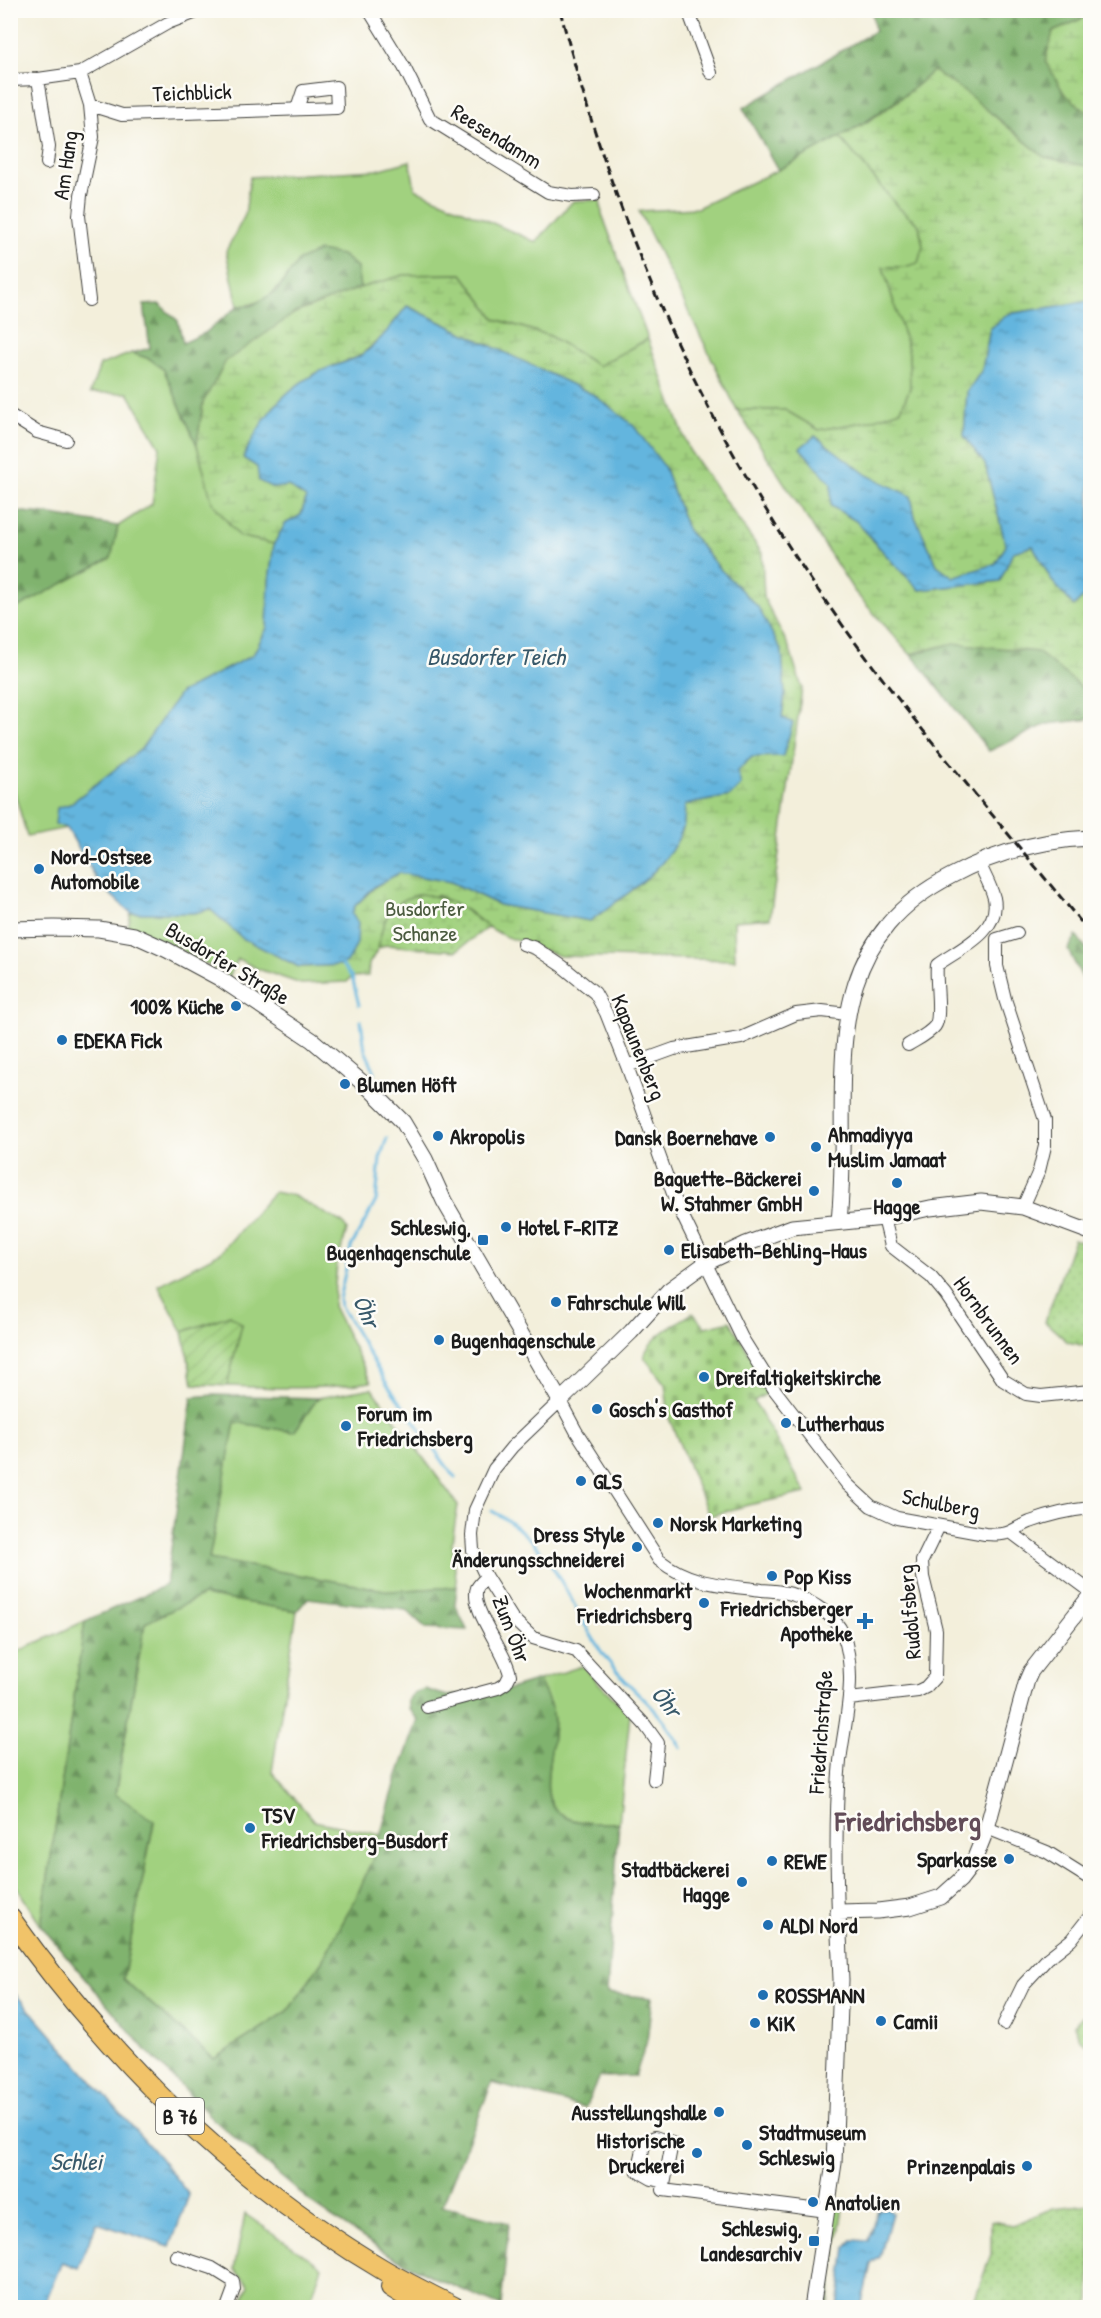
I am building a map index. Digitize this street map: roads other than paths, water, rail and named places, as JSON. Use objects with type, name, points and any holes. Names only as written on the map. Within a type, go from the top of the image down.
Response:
[{"type":"highway","name":"B 76","points":[[10,1918],[71,2000],[112,2046],[150,2086],[241,2170],[361,2256],[456,2307]]},
{"type":"highway","name":"B 76","points":[[10,1938],[103,2051],[143,2095],[189,2138],[271,2207],[348,2261],[424,2307]]},
{"type":"street","points":[[10,80],[80,73],[168,23],[202,10]]},
{"type":"street","name":"Reesendamm","points":[[369,10],[404,67],[430,119],[548,192],[572,196],[594,195]]},
{"type":"street","points":[[688,10],[711,73]]},
{"type":"street","name":"Am Hang","points":[[80,73],[90,105],[93,137],[79,216],[89,300]]},
{"type":"street","points":[[38,79],[48,147],[47,163]]},
{"type":"street","name":"Teichblick","points":[[90,105],[122,115],[297,109]]},
{"type":"street","points":[[10,415],[37,432],[66,440]]},
{"type":"street","points":[[839,1221],[842,1189],[842,1077],[848,1014],[852,990],[869,949],[900,909],[934,884],[1013,850],[1068,839],[1090,838]]},
{"type":"street","points":[[908,1045],[933,1029],[937,1023],[939,1003],[935,982],[937,965],[981,935],[993,918],[994,899],[979,863]]},
{"type":"street","name":"Busdorfer Straße","points":[[10,930],[99,929],[134,935],[167,950],[219,978],[312,1040],[394,1111]]},
{"type":"street","points":[[1017,933],[997,939],[997,966],[1005,999],[1045,1120],[1045,1146],[1039,1171],[1023,1207]]},
{"type":"street","name":"Kapaunenberg","points":[[523,944],[535,948],[562,966],[595,993],[606,1013],[627,1066],[676,1202],[706,1263]]},
{"type":"street","points":[[627,1066],[674,1049],[741,1038],[796,1014],[822,1011],[848,1014]]},
{"type":"street","name":"Friedrichstraße","points":[[394,1111],[425,1160],[444,1201],[576,1431],[659,1560],[675,1572],[716,1585],[793,1594],[813,1605],[838,1624],[847,1652],[849,1699],[835,1836],[841,1980],[839,2073],[834,2163],[812,2307]]},
{"type":"street","points":[[560,1401],[631,1332],[669,1290],[706,1263],[746,1244],[792,1227],[884,1218],[930,1208],[981,1202],[1023,1207],[1090,1232]]},
{"type":"street","name":"Hornbrunnen","points":[[884,1218],[891,1246],[931,1277],[946,1295],[1003,1380],[1026,1394],[1041,1396],[1090,1391]]},
{"type":"street","name":"Schulberg","points":[[706,1263],[742,1338],[774,1389],[847,1484],[871,1506],[897,1518],[993,1534],[1012,1533]]},
{"type":"street","name":"Zum Öhr","points":[[427,1707],[498,1688],[506,1683],[510,1675],[504,1657],[476,1599],[477,1587],[486,1577],[473,1550],[473,1520],[479,1499],[494,1469],[512,1447],[560,1401]]},
{"type":"street","points":[[1090,1508],[1029,1523],[1012,1533],[1090,1592]]},
{"type":"street","name":"Rudolfsberg","points":[[849,1699],[918,1691],[926,1687],[935,1677],[936,1630],[922,1577],[922,1561],[939,1526]]},
{"type":"street","points":[[486,1577],[512,1618],[523,1630],[533,1638],[576,1651],[645,1725],[658,1743],[654,1780]]},
{"type":"street","points":[[838,1912],[910,1907],[941,1897],[960,1880],[973,1863],[987,1828],[1031,1671],[1090,1596]]},
{"type":"street","points":[[987,1828],[1047,1852],[1090,1879]]},
{"type":"street","points":[[1004,2024],[1023,1985],[1048,1958],[1071,1940],[1090,1916]]},
{"type":"street","points":[[664,2182],[663,2190],[827,2211]]},
{"type":"street","points":[[176,2256],[212,2268],[233,2280],[234,2289],[227,2307]]},
{"type":"water","points":[[1090,301],[1090,591],[1074,606],[1052,581],[1033,546],[1013,552],[1000,581],[920,590],[856,521],[831,506],[831,483],[800,448],[815,436],[867,475],[911,496],[915,517],[937,565],[953,577],[995,564],[1006,546],[985,464],[964,436],[967,392],[982,370],[990,329],[1008,314]]},
{"type":"water","name":"Busdorfer Teich","points":[[407,306],[594,395],[633,425],[664,466],[687,529],[718,567],[758,607],[782,652],[785,694],[782,717],[793,723],[783,756],[752,757],[737,771],[741,785],[730,796],[685,805],[683,828],[667,857],[644,881],[590,921],[499,905],[451,882],[399,873],[375,886],[355,906],[352,914],[358,923],[357,943],[349,960],[342,965],[299,967],[242,938],[210,909],[194,913],[131,913],[100,885],[67,828],[55,824],[57,808],[70,804],[141,749],[180,693],[253,655],[267,628],[269,582],[274,544],[285,524],[301,515],[306,498],[288,486],[273,488],[259,481],[257,467],[243,458],[263,421],[289,391],[318,372],[354,359],[367,351]]},
{"type":"water","name":"Schlei","points":[[11,1989],[159,2157],[189,2195],[170,2247],[97,2223],[78,2268],[62,2262],[43,2307],[28,2303],[26,2307],[11,2307]]},
{"type":"water","points":[[887,2208],[892,2213],[880,2257],[871,2264],[861,2307],[838,2307],[846,2248],[852,2240],[868,2241],[878,2210]]},
{"type":"waterway","name":"Öhr","points":[[342,965],[352,977],[359,1005]]},
{"type":"waterway","name":"Öhr","points":[[361,1021],[365,1050],[375,1072]]},
{"type":"waterway","name":"Öhr","points":[[387,1138],[380,1158],[376,1201],[351,1247],[339,1299],[340,1305],[385,1381],[455,1478]]},
{"type":"waterway","name":"Öhr","points":[[492,1511],[514,1525],[546,1558],[605,1657],[661,1718],[681,1748]]},
{"type":"railway","points":[[560,10],[581,86],[631,233],[660,304],[727,443],[809,577],[875,669],[945,758],[1090,933]]},
{"type":"place","name":"Nord-Ostsee Automobile","points":[[39,869]]},
{"type":"place","name":"100% Küche","points":[[236,1006]]},
{"type":"place","name":"EDEKA Fick","points":[[62,1040]]},
{"type":"place","name":"Blumen Höft","points":[[345,1084]]},
{"type":"place","name":"Akropolis","points":[[438,1136]]},
{"type":"place","name":"Dansk Boernehave","points":[[770,1137]]},
{"type":"place","name":"Ahmadiyya Muslim Jamaat","points":[[816,1147]]},
{"type":"place","name":"Hagge","points":[[897,1183]]},
{"type":"place","name":"Baguette-Bäckerei W. Stahmer GmbH","points":[[814,1191]]},
{"type":"place","name":"Hotel F-RITZ","points":[[506,1227]]},
{"type":"place","name":"Schleswig, Bugenhagenschule","points":[[483,1240]]},
{"type":"place","name":"Elisabeth-Behling-Haus","points":[[669,1250]]},
{"type":"place","name":"Fahrschule Will","points":[[556,1302]]},
{"type":"place","name":"Bugenhagenschule","points":[[439,1340]]},
{"type":"place","name":"Dreifaltigkeitskirche","points":[[704,1377]]},
{"type":"place","name":"Gosch's Gasthof","points":[[597,1409]]},
{"type":"place","name":"Lutherhaus","points":[[786,1423]]},
{"type":"place","name":"Forum im Friedrichsberg","points":[[346,1426]]},
{"type":"place","name":"GLS","points":[[581,1481]]},
{"type":"place","name":"Norsk Marketing","points":[[658,1523]]},
{"type":"place","name":"Dress Style Änderungsschneiderei","points":[[637,1547]]},
{"type":"place","name":"Pop Kiss","points":[[772,1576]]},
{"type":"place","name":"Wochenmarkt Friedrichsberg","points":[[704,1603]]},
{"type":"place","name":"Friedrichsberger Apotheke","points":[[865,1621]]},
{"type":"place","name":"TSV Friedrichsberg-Busdorf","points":[[250,1828]]},
{"type":"place","name":"Sparkasse","points":[[1009,1859]]},
{"type":"place","name":"REWE","points":[[772,1861]]},
{"type":"place","name":"Stadtbäckerei Hagge","points":[[742,1882]]},
{"type":"place","name":"ALDI Nord","points":[[768,1925]]},
{"type":"place","name":"ROSSMANN","points":[[763,1995]]},
{"type":"place","name":"Camii","points":[[881,2021]]},
{"type":"place","name":"KiK","points":[[755,2023]]},
{"type":"place","name":"Ausstellungshalle","points":[[719,2112]]},
{"type":"place","name":"Stadtmuseum Schleswig","points":[[747,2145]]},
{"type":"place","name":"Historische Druckerei","points":[[697,2153]]},
{"type":"place","name":"Prinzenpalais","points":[[1027,2166]]},
{"type":"place","name":"Anatolien","points":[[813,2202]]},
{"type":"place","name":"Schleswig, Landesarchiv","points":[[814,2241]]},
{"type":"district","name":"Friedrichsberg","points":[[908,1821]]},
{"type":"park label","name":"Busdorfer Schanze","points":[[425,920]]}]
